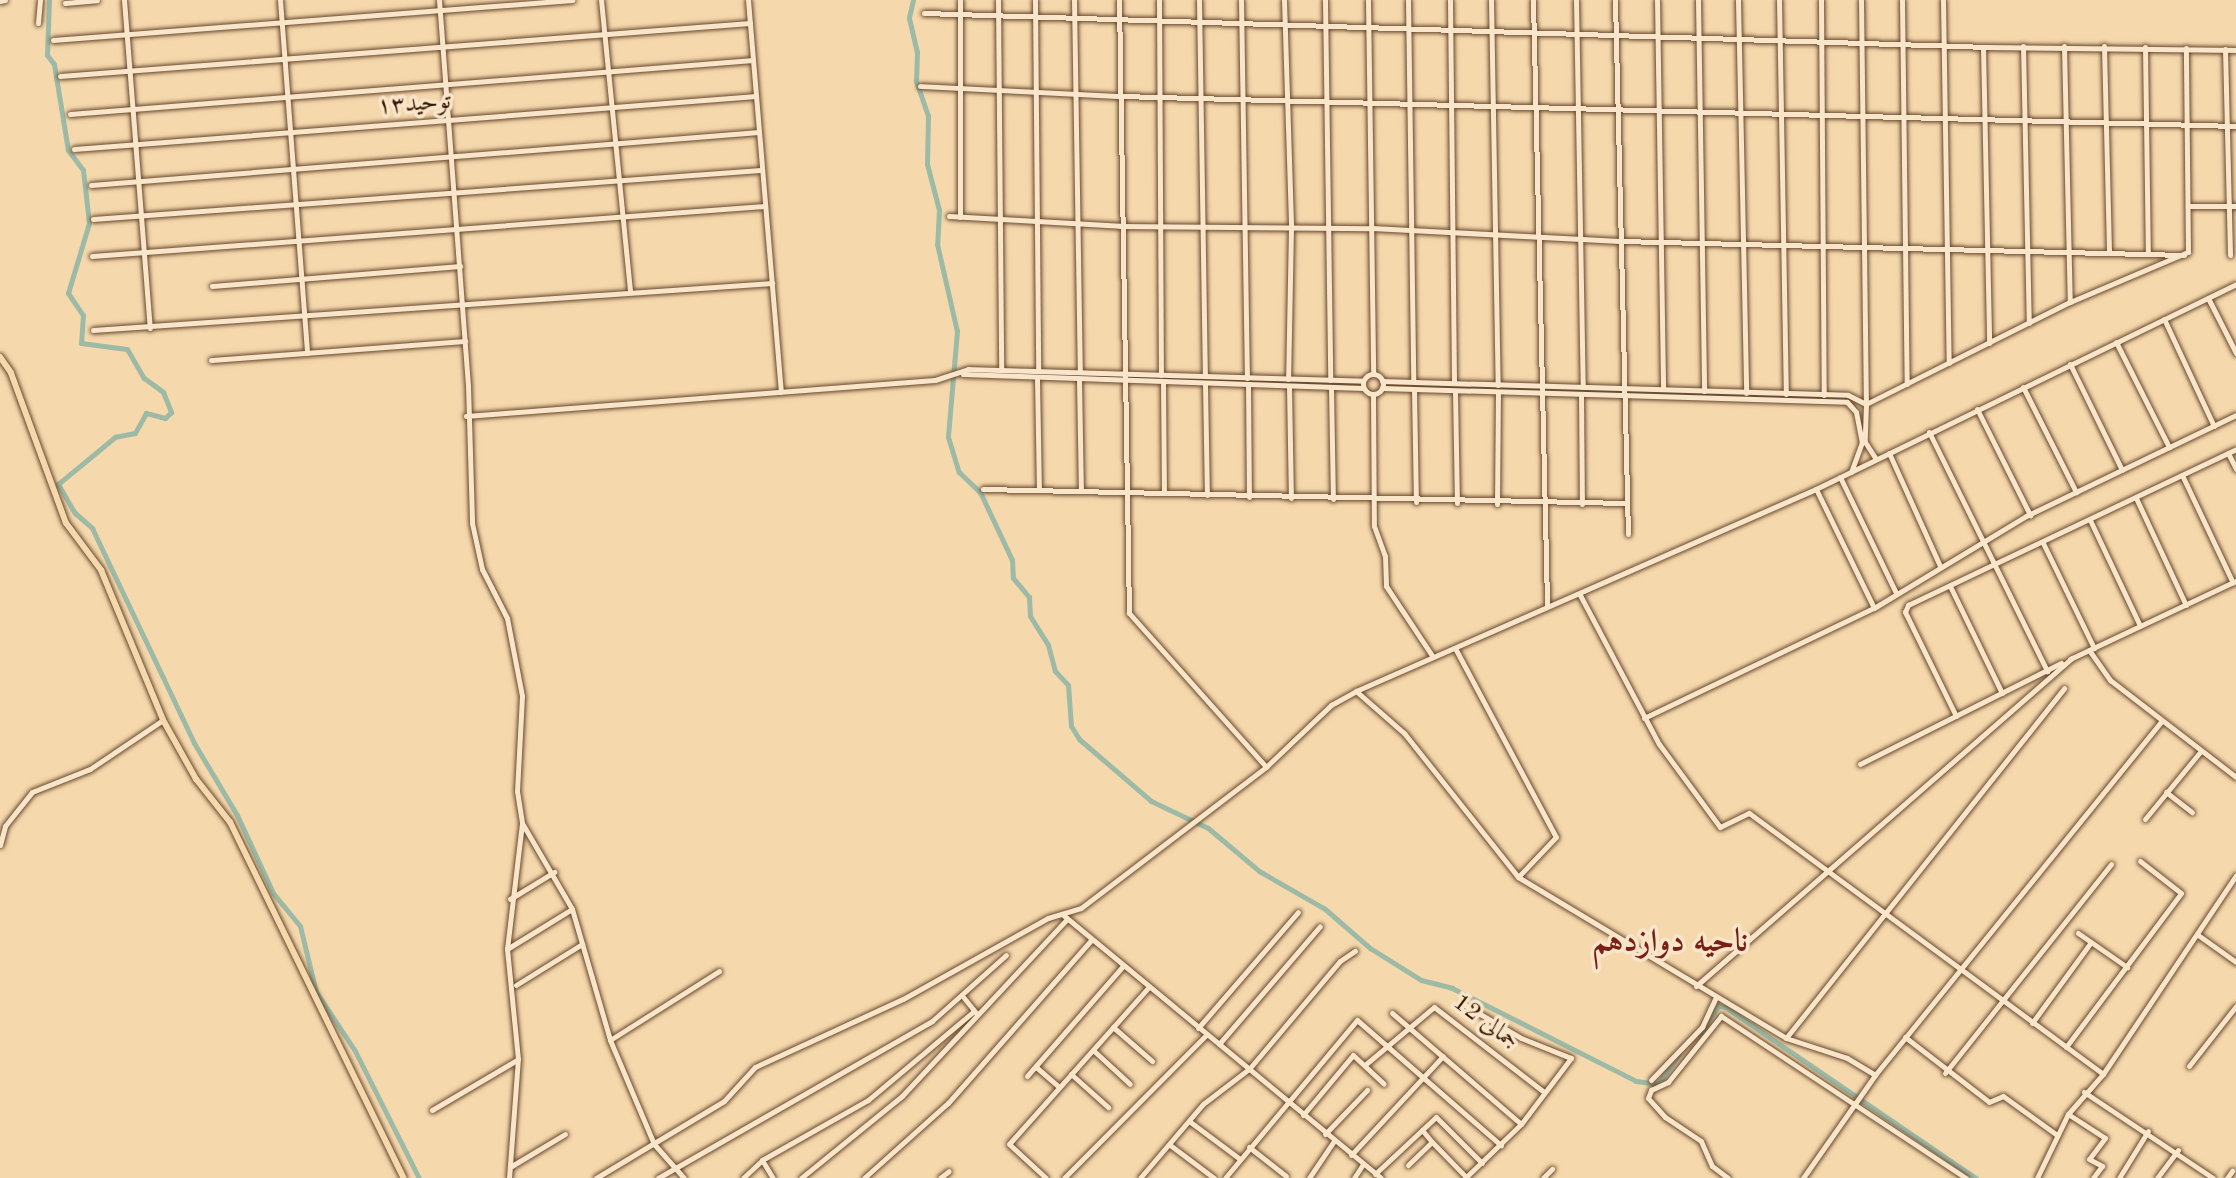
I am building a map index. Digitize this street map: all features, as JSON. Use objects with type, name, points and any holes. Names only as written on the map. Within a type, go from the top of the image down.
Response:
[{"type":"main road","points":[[0,357],[11,373],[66,523],[101,570],[163,720],[196,779],[230,822],[404,1178]]},
{"type":"street","points":[[38,23],[40,0]]},
{"type":"street","points":[[65,3],[97,0]]},
{"type":"street","points":[[124,0],[138,145],[150,328]]},
{"type":"street","points":[[280,0],[301,241],[307,353]]},
{"type":"street","points":[[439,0],[463,305],[472,523],[482,569],[507,618],[522,696],[517,791],[522,823],[509,900],[507,949],[518,1059],[509,1178]]},
{"type":"street","points":[[53,40],[572,0]]},
{"type":"street","points":[[601,0],[630,292]]},
{"type":"street","points":[[748,0],[781,392]]},
{"type":"street","points":[[960,0],[960,217]]},
{"type":"street","points":[[998,0],[1001,370]]},
{"type":"street","points":[[1035,0],[1038,370]]},
{"type":"street","points":[[1074,0],[1080,372]]},
{"type":"street","points":[[1119,0],[1121,381],[1129,613],[1266,767]]},
{"type":"street","points":[[1159,0],[1161,375]]},
{"type":"street","points":[[1199,0],[1207,495]]},
{"type":"street","points":[[1241,0],[1249,497]]},
{"type":"street","points":[[1284,0],[1291,228],[1291,498]]},
{"type":"street","points":[[1325,0],[1330,380]]},
{"type":"street","points":[[466,416],[935,380],[1001,370],[1161,375],[1331,388],[1363,384],[1373,374],[1368,0]]},
{"type":"street","points":[[1408,0],[1413,381]]},
{"type":"street","points":[[1450,0],[1454,383]]},
{"type":"street","points":[[1491,0],[1498,385]]},
{"type":"street","points":[[1533,0],[1535,236],[1547,605]]},
{"type":"street","points":[[1576,0],[1583,387]]},
{"type":"street","points":[[1615,0],[1628,534]]},
{"type":"street","points":[[1657,0],[1663,389]]},
{"type":"street","points":[[1698,0],[1704,391]]},
{"type":"street","points":[[1738,0],[1746,393]]},
{"type":"street","points":[[1779,0],[1786,394]]},
{"type":"street","points":[[1821,0],[1819,117],[1824,247],[1824,395]]},
{"type":"street","points":[[1861,0],[1865,442],[1876,459]]},
{"type":"street","points":[[1902,0],[1907,384]]},
{"type":"street","points":[[1943,0],[1949,363]]},
{"type":"street","points":[[924,13],[1408,25],[1616,36],[1983,47],[2104,46],[2236,50]]},
{"type":"street","points":[[60,76],[750,23]]},
{"type":"street","points":[[2023,46],[2029,323]]},
{"type":"street","points":[[2064,46],[2070,302]]},
{"type":"street","points":[[2104,46],[2109,253]]},
{"type":"street","points":[[1983,47],[1989,343]]},
{"type":"street","points":[[2145,47],[2148,254]]},
{"type":"street","points":[[1866,404],[2070,302],[2184,255],[2189,250],[2186,48]]},
{"type":"street","points":[[2225,49],[2232,206],[2230,255]]},
{"type":"street","points":[[70,114],[753,60]]},
{"type":"street","points":[[920,86],[1120,96],[1409,101],[1783,116],[2236,126]]},
{"type":"street","name":"توحید۱۳","points":[[74,149],[756,96]]},
{"type":"street","points":[[91,185],[759,132]]},
{"type":"street","points":[[93,219],[762,170]]},
{"type":"street","points":[[92,256],[765,206]]},
{"type":"street","points":[[2190,206],[2232,206]]},
{"type":"street","points":[[949,216],[1120,226],[1372,228],[1702,244],[2184,255]]},
{"type":"street","points":[[212,286],[460,266]]},
{"type":"street","points":[[93,330],[772,283]]},
{"type":"street","points":[[596,1178],[724,1101],[755,1067],[903,999],[1081,908],[1266,767],[1331,705],[1356,691],[1816,489],[2236,284]]},
{"type":"street","points":[[2208,298],[2236,353]]},
{"type":"street","points":[[2164,319],[2214,426]]},
{"type":"street","points":[[211,360],[465,341]]},
{"type":"street","points":[[2116,342],[2169,447]]},
{"type":"street","points":[[2070,364],[2122,470]]},
{"type":"street","points":[[1373,374],[1382,381],[1852,396],[1866,404]]},
{"type":"street","points":[[959,375],[1163,382],[1205,380]]},
{"type":"street","points":[[1037,378],[1039,489]]},
{"type":"street","points":[[1079,380],[1081,490]]},
{"type":"street","points":[[1289,383],[1330,380],[1363,384],[1373,395],[1374,526],[1385,556],[1388,594],[1433,657]]},
{"type":"street","points":[[1382,381],[1382,388]]},
{"type":"street","points":[[1163,382],[1164,493]]},
{"type":"street","points":[[2023,387],[2076,492]]},
{"type":"street","points":[[1331,388],[1333,499]]},
{"type":"street","points":[[1373,395],[1382,388],[1850,403],[1862,442],[1851,472]]},
{"type":"street","points":[[1414,390],[1416,502]]},
{"type":"street","points":[[1455,391],[1457,503]]},
{"type":"street","points":[[1497,504],[1498,393]]},
{"type":"street","points":[[1581,395],[1582,504]]},
{"type":"street","points":[[1977,409],[2030,515]]},
{"type":"street","points":[[1644,718],[1874,608],[1895,591],[2030,515],[2236,415]]},
{"type":"street","points":[[1929,432],[1998,565],[2047,671]]},
{"type":"street","points":[[1956,716],[1905,612],[1908,605],[1998,565],[2236,449]]},
{"type":"street","points":[[1889,453],[1940,566]]},
{"type":"street","points":[[2228,453],[2236,469]]},
{"type":"street","points":[[1860,764],[2072,658],[2235,582],[2182,475]]},
{"type":"street","points":[[1840,477],[1895,591]]},
{"type":"street","points":[[983,489],[1497,504],[1627,503]]},
{"type":"street","points":[[1816,489],[1874,608]]},
{"type":"street","points":[[2136,498],[2186,605]]},
{"type":"street","points":[[2090,520],[2140,626]]},
{"type":"street","points":[[2043,543],[2091,649],[2110,680],[2236,777]]},
{"type":"street","points":[[1950,586],[2002,693]]},
{"type":"street","points":[[1580,595],[1644,718],[1720,827],[1749,813],[1828,868],[2103,1074]]},
{"type":"street","points":[[1455,648],[1556,837],[1518,877]]},
{"type":"street","points":[[1696,986],[2072,658]]},
{"type":"street","points":[[1786,1038],[2064,688]]},
{"type":"street","points":[[1356,691],[1404,733],[1518,877],[1786,1038],[1847,1058],[1875,1075]]},
{"type":"street","points":[[0,845],[5,826],[32,792],[90,769],[163,720]]},
{"type":"street","points":[[1803,1178],[1875,1075],[1959,968],[2161,722]]},
{"type":"street","points":[[2145,819],[2200,752]]},
{"type":"street","points":[[2166,792],[2192,812]]},
{"type":"street","points":[[522,823],[554,872],[572,909],[610,1040],[654,1144],[684,1178]]},
{"type":"street","points":[[2066,1047],[2181,893],[2140,861]]},
{"type":"street","points":[[1945,1073],[2004,1000],[2058,925],[2111,864]]},
{"type":"street","points":[[509,900],[554,872]]},
{"type":"street","points":[[2037,1178],[2068,1114],[2084,1092],[2103,1074],[2236,875]]},
{"type":"street","points":[[507,949],[572,909]]},
{"type":"street","points":[[1198,1028],[1298,912]]},
{"type":"street","points":[[1064,916],[1147,989],[1219,1044],[1378,1176],[1436,1117],[1482,1163]]},
{"type":"street","points":[[801,1178],[902,1096],[1064,916]]},
{"type":"street","points":[[1219,1044],[1320,926]]},
{"type":"street","points":[[2078,933],[2127,967]]},
{"type":"street","points":[[2198,935],[2236,962]]},
{"type":"street","points":[[864,1178],[939,1113],[1091,940]]},
{"type":"street","points":[[2032,1023],[2091,942]]},
{"type":"street","points":[[516,985],[582,944]]},
{"type":"street","points":[[1140,1178],[1189,1121],[1249,1069],[1340,961],[1355,951]]},
{"type":"street","points":[[658,1178],[964,998],[1006,955]]},
{"type":"street","points":[[1027,1076],[1122,967]]},
{"type":"street","points":[[610,1040],[719,971]]},
{"type":"street","points":[[1046,1178],[1009,1144],[1147,989]]},
{"type":"street","points":[[964,998],[976,1014]]},
{"type":"street","points":[[1651,1080],[1702,1027],[1715,998]]},
{"type":"street","points":[[1422,1130],[1466,1177],[1521,1124],[1571,1057],[1521,1038],[1463,1004]]},
{"type":"street","points":[[2189,1066],[2236,1006]]},
{"type":"street","name":"جمالی 12","points":[[1303,1115],[1352,1057],[1366,1064],[1412,1030],[1435,1007],[1544,1092]]},
{"type":"street","points":[[1392,1013],[1521,1124]]},
{"type":"street","points":[[743,1178],[762,1160],[868,1100],[976,1014]]},
{"type":"street","points":[[1728,1178],[1712,1166],[1701,1141],[1665,1117],[1648,1098],[1651,1090],[1668,1082],[1721,1016],[1858,1103],[1966,1178]]},
{"type":"street","points":[[1225,1178],[1286,1101],[1357,1020],[1501,1145]]},
{"type":"street","points":[[1113,1027],[1152,1061]]},
{"type":"street","points":[[1074,1178],[1066,1175],[1206,1035]]},
{"type":"street","points":[[1905,1037],[1945,1073],[1989,1102],[2003,1096],[2057,1135]]},
{"type":"street","points":[[1093,1050],[1130,1084]]},
{"type":"street","points":[[1351,1155],[1443,1056]]},
{"type":"street","points":[[432,1110],[518,1059]]},
{"type":"street","points":[[1366,1064],[1384,1084]]},
{"type":"street","points":[[1035,1067],[1059,1087]]},
{"type":"street","points":[[1071,1074],[1108,1107]]},
{"type":"street","points":[[1325,1134],[1367,1090]]},
{"type":"street","points":[[2084,1092],[2178,1150],[2213,1178]]},
{"type":"street","points":[[2068,1114],[2105,1138],[2089,1159],[2102,1166],[2093,1178]]},
{"type":"street","points":[[1189,1121],[1240,1159]]},
{"type":"street","points":[[2119,1178],[2148,1131]]},
{"type":"street","points":[[509,1168],[565,1134]]},
{"type":"street","points":[[1309,1178],[1334,1141]]},
{"type":"street","points":[[1408,1165],[1432,1142]]},
{"type":"street","points":[[1170,1144],[1214,1178]]},
{"type":"street","points":[[1249,1147],[1286,1176]]},
{"type":"street","points":[[2157,1178],[2178,1150]]},
{"type":"street","points":[[762,1160],[773,1178]]},
{"type":"street","points":[[1354,1178],[1363,1164]]},
{"type":"street","points":[[1543,1178],[1552,1169]]},
{"type":"street","points":[[940,1178],[949,1171]]},
{"type":"street","points":[[2227,1178],[2232,1171]]},
{"type":"waterway","points":[[49,0],[47,55],[54,64],[68,150],[83,170],[89,223],[68,293],[83,315],[81,343],[127,349],[144,378],[163,392],[171,412],[165,418],[146,413],[135,433],[115,437],[58,484],[75,513],[92,528],[194,743],[237,815],[273,893],[300,926],[316,992],[355,1051],[419,1178]]},
{"type":"waterway","points":[[913,0],[909,18],[917,52],[916,81],[928,116],[927,164],[939,210],[937,244],[957,331],[948,437],[959,472],[980,492],[1012,560],[1013,578],[1029,597],[1030,616],[1048,645],[1055,671],[1068,685],[1071,726],[1079,739],[1151,801],[1208,828],[1259,871],[1325,909],[1370,948],[1421,980],[1452,988],[1636,1081],[1658,1084],[1680,1053]]},
{"type":"waterway","points":[[1698,1034],[1718,1006],[1725,1007],[1976,1178]]},
{"type":"district","name":"ناحیه دوازدهم","points":[[1670,943]]}]
